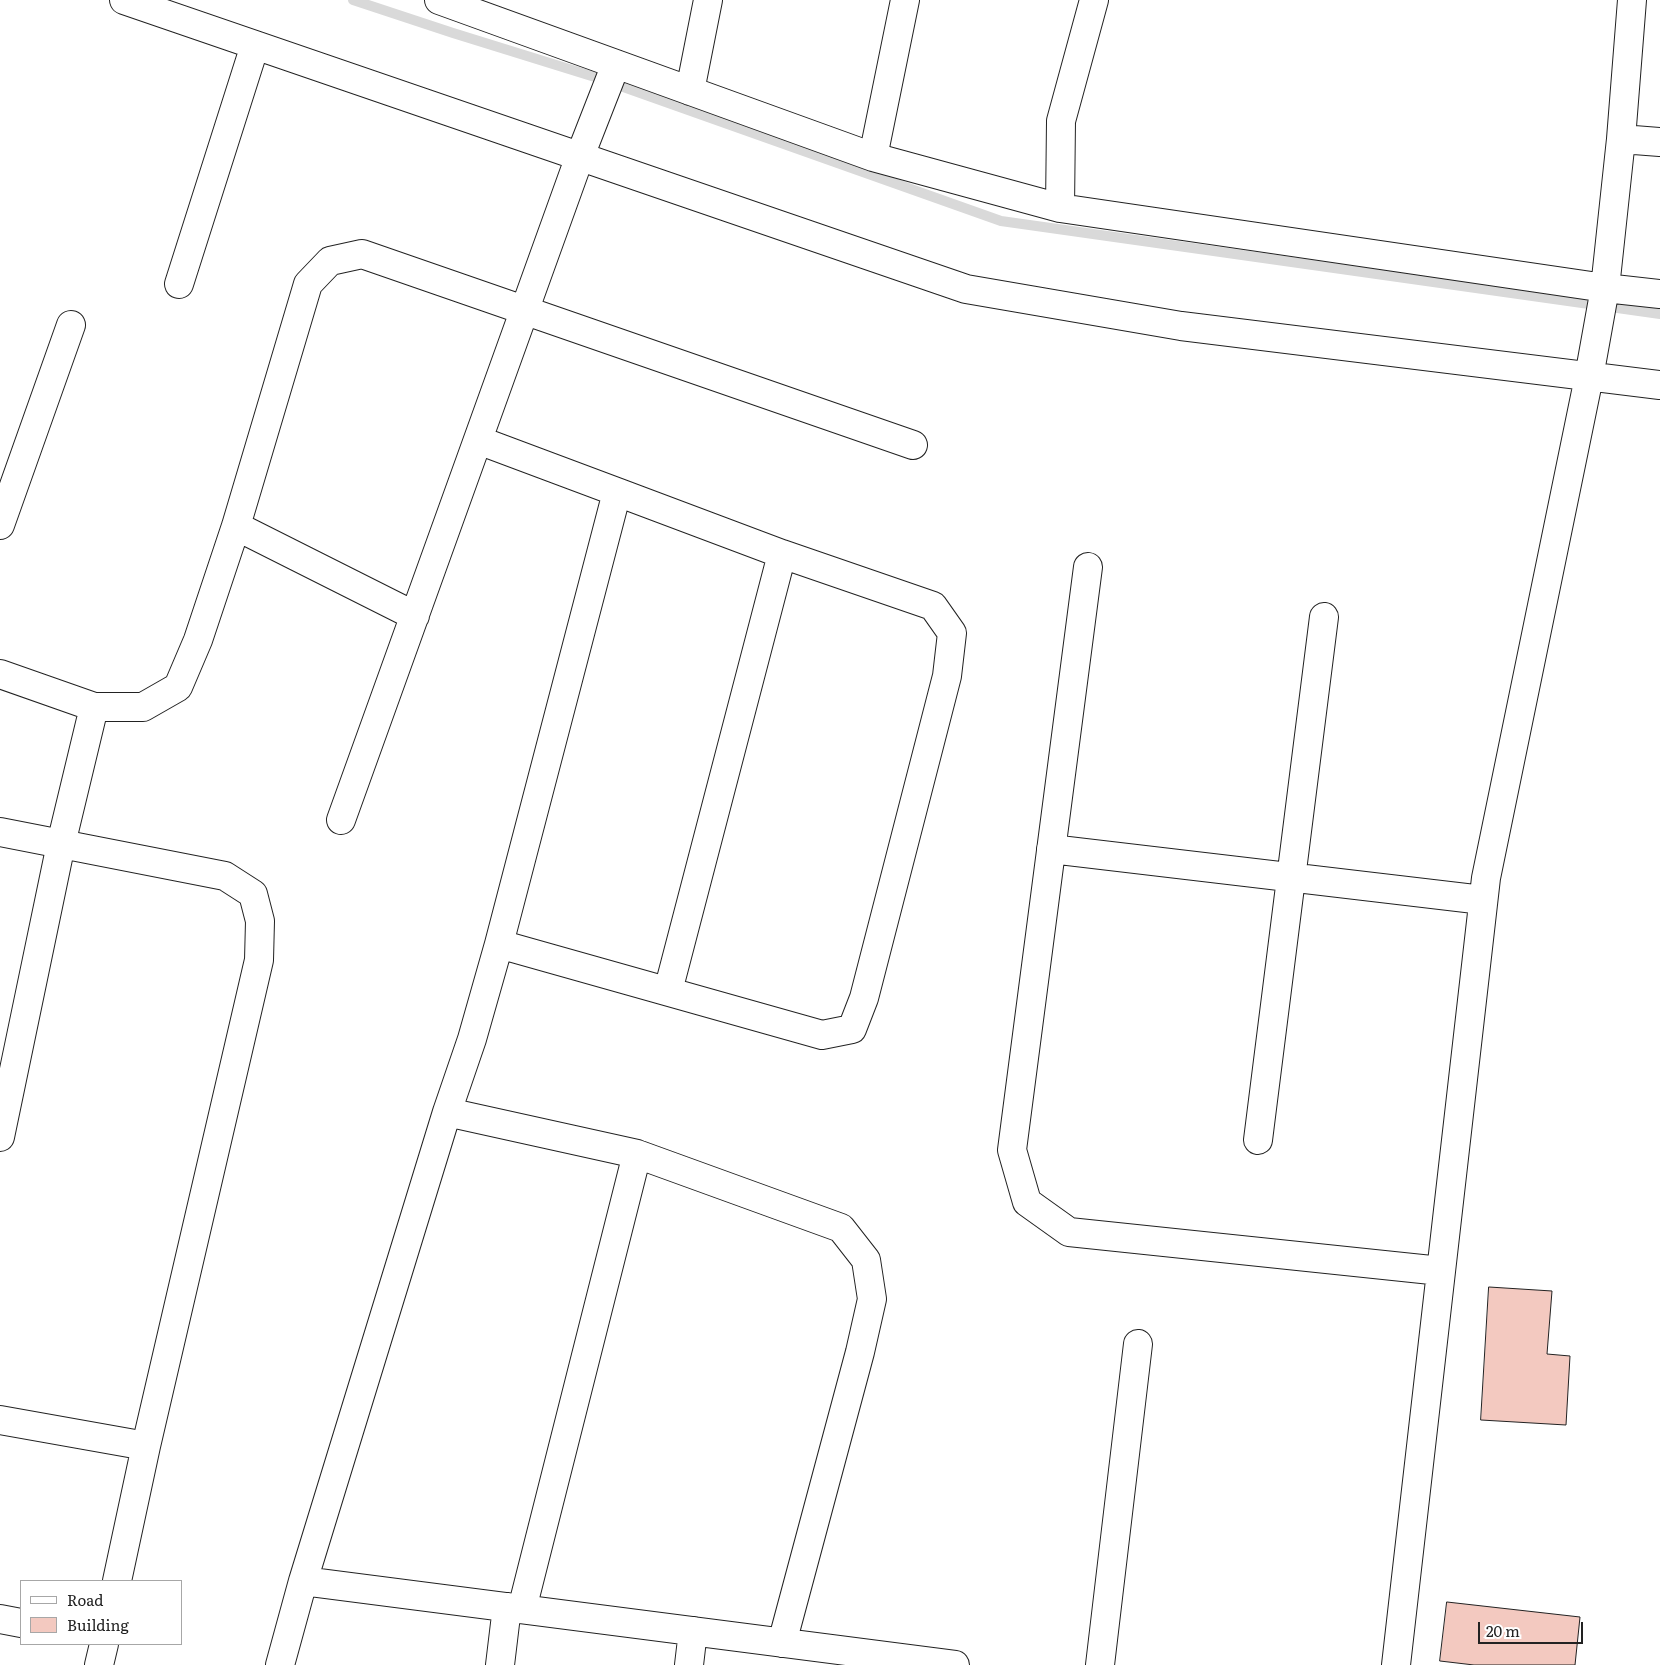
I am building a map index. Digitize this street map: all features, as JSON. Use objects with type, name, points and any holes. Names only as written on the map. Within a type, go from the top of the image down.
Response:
[{"type":"street","points":[[124,0],[966,289],[1181,326],[1660,385]]},
{"type":"street","points":[[439,0],[873,157],[1060,208],[1605,288],[1660,294]]},
{"type":"street","points":[[690,91],[708,0]]},
{"type":"street","points":[[873,157],[905,0]]},
{"type":"street","points":[[1060,208],[1061,120],[1094,0]]},
{"type":"street","points":[[1396,1665],[1486,878],[1589,376],[1605,288],[1621,139],[1632,0]]},
{"type":"street","points":[[179,284],[255,45]]},
{"type":"street","points":[[341,820],[580,156],[616,64]]},
{"type":"street","points":[[1621,139],[1660,142]]},
{"type":"street","points":[[0,674],[94,707],[143,707],[178,688],[198,640],[236,526],[308,284],[330,261],[362,254],[913,446]]},
{"type":"street","points":[[0,525],[71,325]]},
{"type":"street","points":[[478,440],[782,554],[933,606],[952,633],[947,676],[864,998],[852,1029],[822,1035],[500,944]]},
{"type":"street","points":[[280,1665],[303,1581],[500,944],[617,492]]},
{"type":"street","points":[[236,526],[416,616]]},
{"type":"street","points":[[668,991],[782,554]]},
{"type":"street","points":[[1088,567],[1012,1150],[1027,1202],[1069,1232],[1441,1271]]},
{"type":"street","points":[[1258,1140],[1324,617]]},
{"type":"street","points":[[0,1137],[61,844],[94,707]]},
{"type":"street","points":[[0,832],[224,876],[253,894],[260,921],[259,960],[146,1446],[117,1580]]},
{"type":"street","points":[[1051,849],[1484,900]]},
{"type":"street","points":[[447,1112],[637,1154],[842,1228],[866,1260],[872,1299],[782,1642]]},
{"type":"street","points":[[500,1665],[637,1154]]},
{"type":"street","points":[[1100,1665],[1138,1344]]},
{"type":"street","points":[[0,1420],[146,1446]]},
{"type":"street","points":[[303,1581],[782,1642],[885,1660],[955,1665]]},
{"type":"street","points":[[0,1619],[20,1623]]},
{"type":"street","points":[[689,1665],[693,1632]]},
{"type":"street","points":[[100,1665],[104,1645]]},
{"type":"building","points":[[1489,1287],[1552,1291],[1547,1354],[1570,1356],[1566,1425],[1481,1420]]},
{"type":"building","points":[[1447,1602],[1580,1617],[1575,1665],[1474,1665],[1440,1661]]},
{"type":"waterway","points":[[353,0],[598,78],[1001,221],[1660,314]]}]
